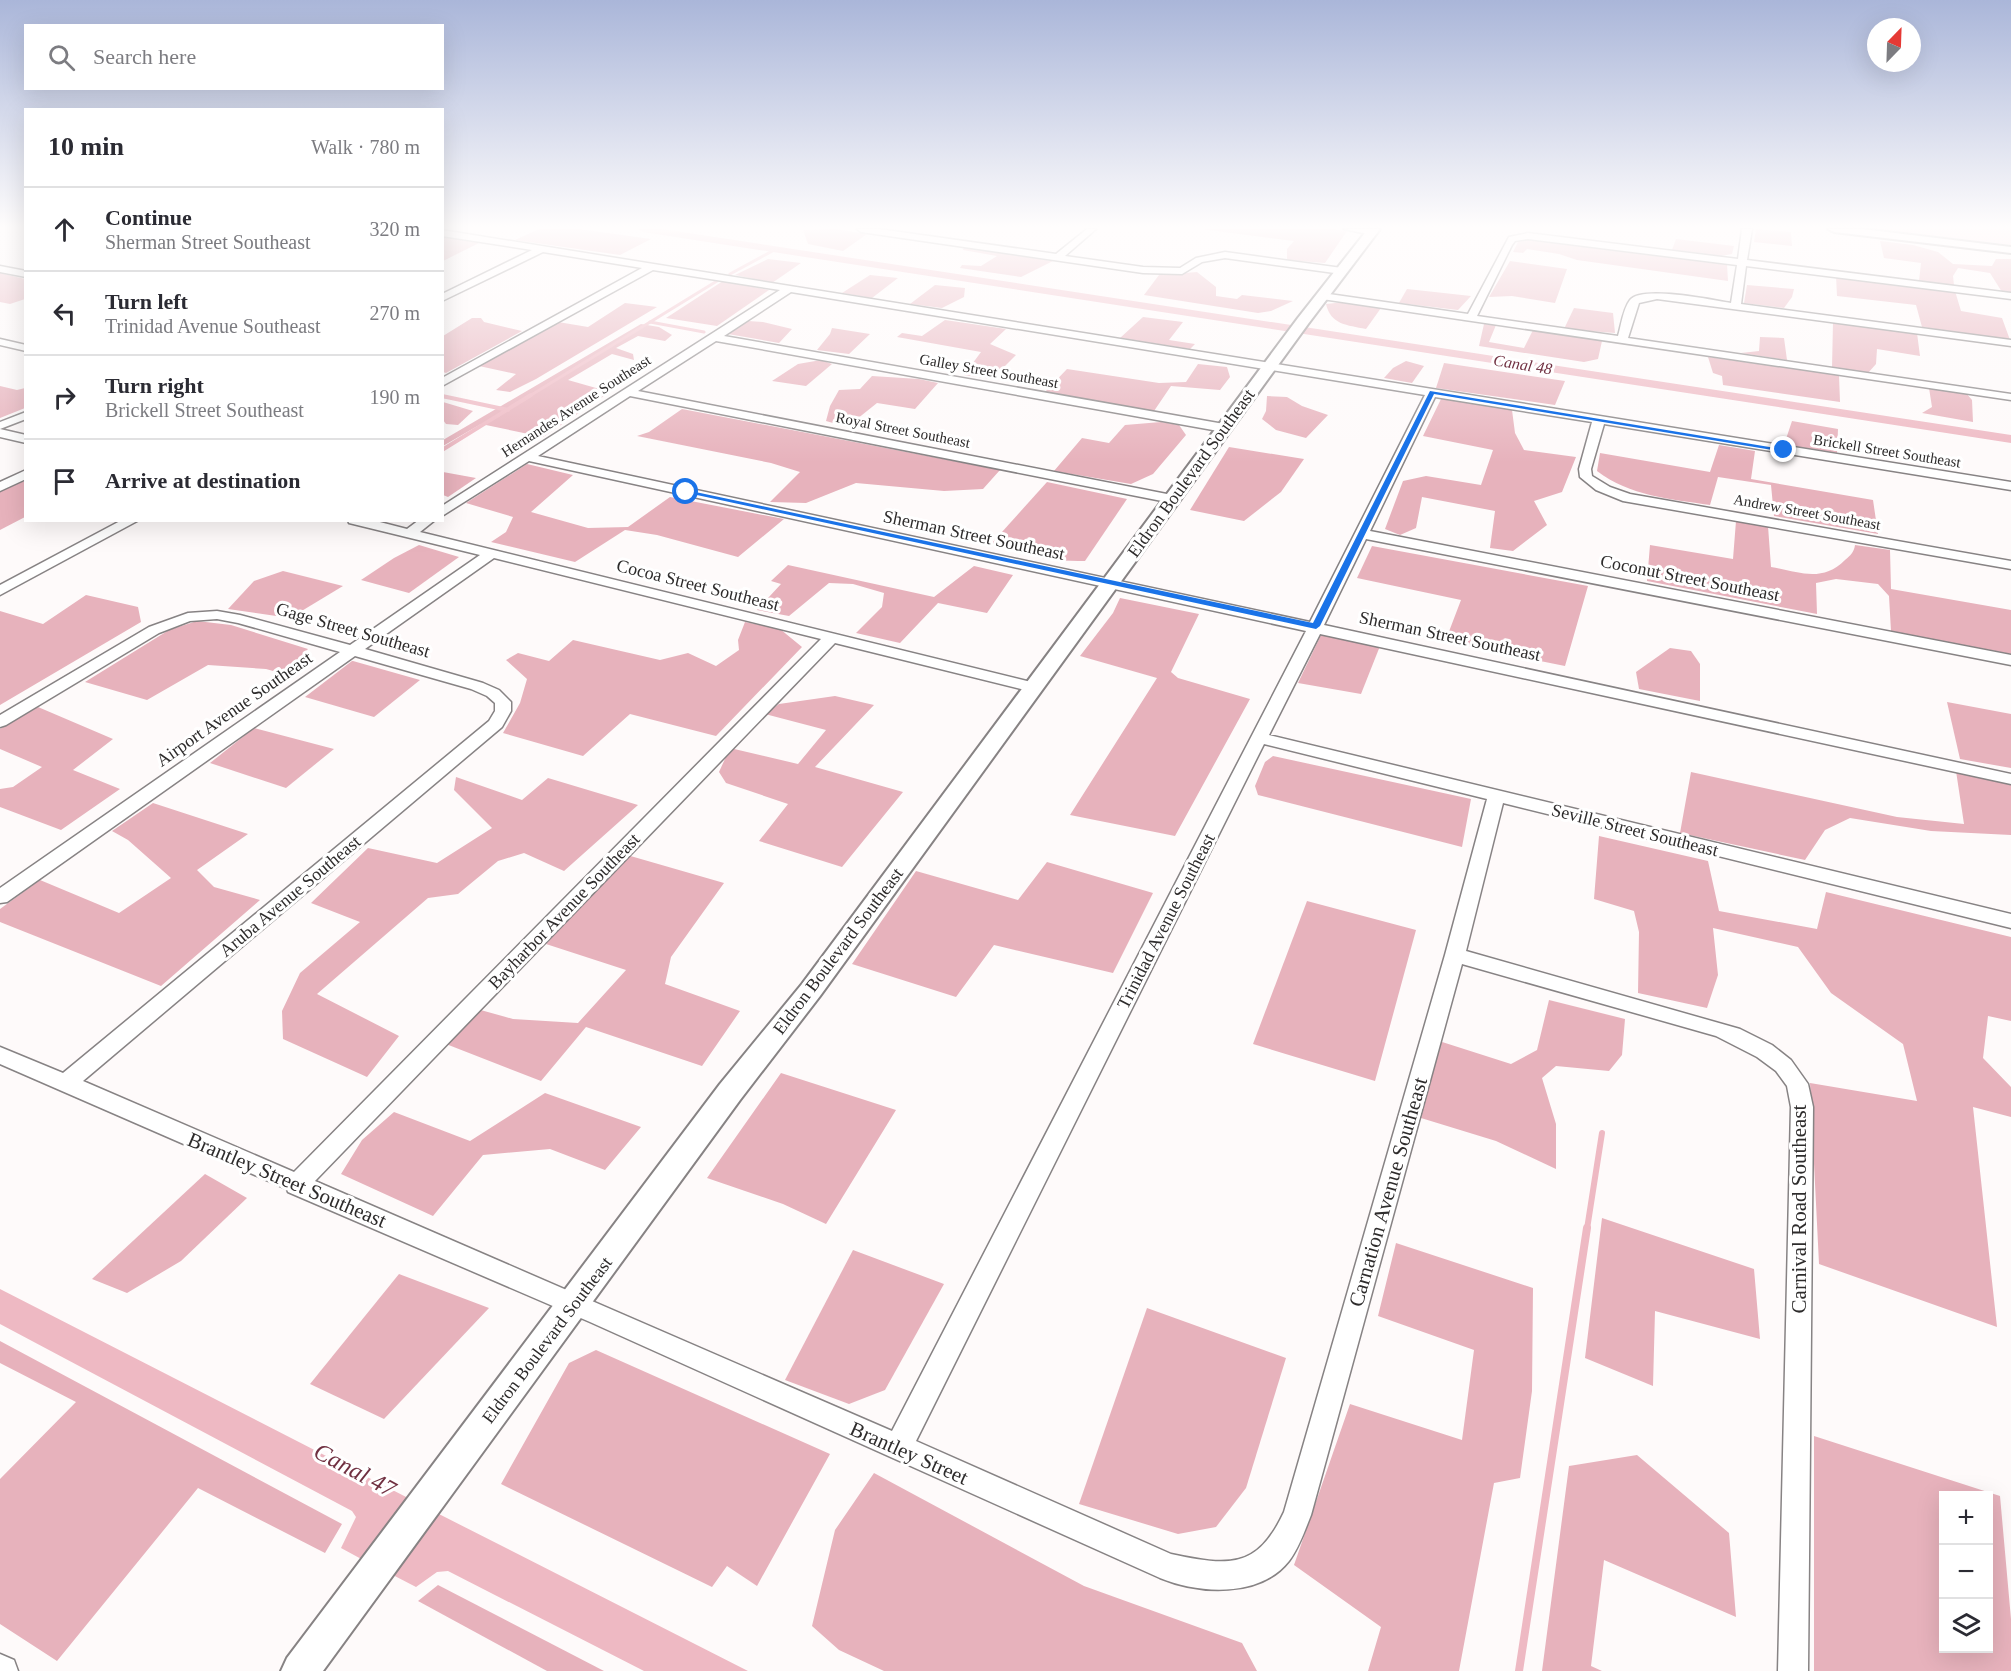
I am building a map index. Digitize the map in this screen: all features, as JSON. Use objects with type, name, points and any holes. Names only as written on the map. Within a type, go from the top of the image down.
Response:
[{"type":"street","points":[[444,382],[579,307]]},
{"type":"street","name":"Hernandes Avenue Southeast","points":[[444,511],[760,307]]},
{"type":"street","name":"Brickell Street Southeast","points":[[905,307],[2011,486]]},
{"type":"street","name":"Eldron Boulevard Southeast","points":[[300,1671],[730,1092],[812,988],[1314,307]]},
{"type":"street","points":[[1393,307],[2011,397]]},
{"type":"street","points":[[1471,318],[1477,307]]},
{"type":"street","points":[[1622,340],[1632,307]]},
{"type":"street","points":[[1750,307],[2011,343]]},
{"type":"street","name":"Galley Street Southeast","points":[[714,337],[1224,428]]},
{"type":"street","points":[[0,342],[24,348]]},
{"type":"street","name":"Royal Street Southeast","points":[[627,392],[1172,499]]},
{"type":"street","name":"Trinidad Avenue Southeast","points":[[898,1448],[1316,626],[1432,392]]},
{"type":"street","points":[[0,426],[24,416]]},
{"type":"street","name":"Andrew Street Southeast","points":[[1599,419],[1585,470],[1586,477],[1598,487],[1628,498],[2011,565]]},
{"type":"street","points":[[0,433],[24,439]]},
{"type":"street","name":"Sherman Street Southeast","points":[[527,457],[2011,778]]},
{"type":"street","points":[[0,487],[24,475]]},
{"type":"street","points":[[0,591],[129,522]]},
{"type":"street","name":"Cocoa Street Southeast","points":[[362,522],[1033,687]]},
{"type":"street","points":[[408,534],[426,522]]},
{"type":"street","name":"Coconut Street Southeast","points":[[1362,534],[2011,660]]},
{"type":"street","name":"Airport Avenue Southeast","points":[[0,897],[491,554]]},
{"type":"street","name":"Gage Street Southeast","points":[[0,723],[154,630],[188,617],[218,615],[240,619],[477,686],[493,693],[503,702]]},
{"type":"street","name":"Bayharbor Avenue Southeast","points":[[296,1185],[831,638]]},
{"type":"street","name":"Aruba Avenue Southeast","points":[[65,1084],[496,724],[503,711],[503,702]]},
{"type":"street","name":"Seville Street Southeast","points":[[1259,738],[2011,921]]},
{"type":"street","name":"Carnation Avenue Southeast","points":[[1252,1572],[1278,1552],[1297,1515],[1455,955],[1496,796]]},
{"type":"street","name":"Carnival Road Southeast","points":[[1455,955],[1722,1030],[1758,1045],[1780,1064],[1797,1084],[1802,1107],[1793,1671]]},
{"type":"street","name":"Brantley Street Southeast","points":[[0,1055],[296,1185],[574,1303]]},
{"type":"street","name":"Brantley Street","points":[[574,1303],[1170,1568],[1211,1576],[1252,1572]]},
{"type":"shaded area","points":[[619,307],[657,307],[510,392],[496,390],[516,374],[479,366],[558,322],[588,327]]},
{"type":"shaded area","points":[[683,307],[744,307],[717,326],[666,318]]},
{"type":"shaded area","points":[[1220,307],[1280,307],[1258,313]]},
{"type":"shaded area","points":[[1327,307],[1381,308],[1366,329],[1341,323],[1328,311]]},
{"type":"shaded area","points":[[1433,307],[1461,307],[1458,310]]},
{"type":"shaded area","points":[[1917,307],[1960,307],[1961,311],[2002,318],[2010,340],[1922,327]]},
{"type":"shaded area","points":[[1574,308],[1613,313],[1615,333],[1564,329]]},
{"type":"shaded area","points":[[1143,317],[1183,322],[1169,340],[1195,344],[1190,349],[1120,338]]},
{"type":"shaded area","points":[[472,318],[481,318],[484,322],[522,331],[446,373],[444,372],[444,335]]},
{"type":"shaded area","points":[[945,320],[1006,329],[990,344],[1016,355],[992,379],[964,375],[981,352],[897,337],[902,333],[922,336]]},
{"type":"shaded area","points":[[748,321],[792,329],[779,343],[728,334]]},
{"type":"shaded area","points":[[1833,322],[1917,333],[1920,356],[1877,349],[1876,364],[1868,373],[1832,368]]},
{"type":"shaded area","points":[[641,324],[659,327],[672,335],[665,341],[638,336],[616,348],[633,354],[634,360],[612,354],[568,380],[610,392],[543,437],[481,424],[444,445],[444,439]]},
{"type":"shaded area","points":[[1484,324],[1496,325],[1489,342],[1524,348],[1533,330],[1602,341],[1598,359],[1584,362],[1479,346]]},
{"type":"shaded area","points":[[832,328],[870,334],[849,354],[817,350]]},
{"type":"shaded area","points":[[1760,337],[1784,338],[1787,360],[1741,353],[1759,351]]},
{"type":"shaded area","points":[[1708,357],[1839,375],[1840,402],[1723,385],[1722,376],[1713,373]]},
{"type":"shaded area","points":[[821,360],[832,364],[806,386],[772,381],[798,364]]},
{"type":"shaded area","points":[[1406,361],[1424,366],[1412,383],[1384,378],[1393,368]]},
{"type":"shaded area","points":[[1444,363],[1565,381],[1555,405],[1436,388]]},
{"type":"shaded area","points":[[1198,364],[1227,367],[1230,377],[1220,390],[1171,386],[1154,411],[1045,392],[1067,369],[1159,383],[1186,382]]},
{"type":"shaded area","points":[[872,376],[919,379],[938,383],[915,409],[877,403],[847,427],[826,421],[830,406],[839,390],[860,389]]},
{"type":"shaded area","points":[[0,386],[17,390],[24,388],[24,408],[0,418]]},
{"type":"shaded area","points":[[1929,388],[1966,393],[1972,400],[1973,422],[1922,413],[1932,407]]},
{"type":"shaded area","points":[[1267,396],[1287,397],[1302,406],[1328,415],[1306,438],[1276,430],[1262,419],[1266,411]]},
{"type":"shaded area","points":[[1441,399],[1512,410],[1515,433],[1524,450],[1576,457],[1562,492],[1534,501],[1547,525],[1513,551],[1490,548],[1495,511],[1422,497],[1416,528],[1400,535],[1385,529],[1403,481],[1426,476],[1481,485],[1493,450],[1423,436]]},
{"type":"shaded area","points":[[444,402],[473,411],[458,425],[446,424]]},
{"type":"shaded area","points":[[682,409],[1000,470],[983,489],[944,491],[856,483],[806,503],[770,502],[800,472],[771,463],[637,436],[649,432]]},
{"type":"shaded area","points":[[1792,421],[1838,429],[1837,453],[1784,445]]},
{"type":"shaded area","points":[[1161,422],[1179,425],[1186,435],[1153,474],[1131,484],[1054,471],[1082,438],[1109,443],[1125,425]]},
{"type":"shaded area","points":[[1719,445],[1755,451],[1751,479],[1873,500],[1878,534],[1774,516],[1771,485],[1718,477],[1710,505],[1637,491],[1597,471],[1600,453],[1710,472]]},
{"type":"shaded area","points":[[1229,447],[1304,459],[1281,492],[1244,521],[1190,510]]},
{"type":"shaded area","points":[[527,464],[573,475],[531,512],[588,528],[628,527],[670,497],[784,519],[738,557],[657,535],[625,530],[575,562],[491,542],[506,532],[513,517],[466,503]]},
{"type":"shaded area","points":[[444,472],[476,478],[448,497],[444,495]]},
{"type":"shaded area","points":[[24,482],[24,518],[0,530],[0,491]]},
{"type":"shaded area","points":[[1047,482],[1127,499],[1085,561],[1038,557],[992,543]]},
{"type":"shaded area","points":[[1736,521],[1768,526],[1771,567],[1801,573],[1828,572],[1851,555],[1855,545],[1890,550],[1891,589],[2011,610],[2011,654],[1891,631],[1889,596],[1878,584],[1836,579],[1816,583],[1817,614],[1647,581],[1650,545],[1733,559]]},
{"type":"shaded area","points":[[419,545],[459,557],[409,593],[361,580],[394,558]]},
{"type":"shaded area","points":[[1372,546],[1588,586],[1565,666],[1445,642],[1461,600],[1357,578]]},
{"type":"shaded area","points":[[788,565],[934,597],[974,566],[1013,575],[987,613],[938,603],[900,643],[856,633],[882,607],[884,593],[853,584],[829,583],[789,616],[757,610],[781,584],[771,581]]},
{"type":"shaded area","points":[[283,571],[343,586],[290,618],[228,609],[254,581]]},
{"type":"shaded area","points":[[86,595],[138,607],[141,622],[0,705],[0,611],[43,624]]},
{"type":"shaded area","points":[[1120,598],[1199,614],[1171,672],[1178,678],[1250,699],[1175,836],[1070,815],[1157,678],[1080,656],[1113,613]]},
{"type":"shaded area","points":[[197,621],[231,625],[308,649],[284,674],[266,669],[208,665],[147,700],[85,682],[169,630]]},
{"type":"shaded area","points":[[745,622],[780,629],[802,647],[716,736],[630,714],[583,756],[503,733],[520,703],[527,679],[506,660],[518,653],[549,661],[573,640],[660,660],[688,653],[716,666],[739,650],[738,640]]},
{"type":"shaded area","points":[[1321,635],[1380,646],[1361,694],[1298,683]]},
{"type":"shaded area","points":[[1670,648],[1691,651],[1700,664],[1700,701],[1639,689],[1636,672]]},
{"type":"shaded area","points":[[352,661],[420,680],[374,717],[305,697]]},
{"type":"shaded area","points":[[835,696],[874,705],[815,767],[903,792],[842,867],[759,841],[788,804],[726,783],[719,772],[730,748],[798,764],[826,730],[765,714],[779,704]]},
{"type":"shaded area","points":[[1947,702],[2011,714],[2011,768],[1960,759]]},
{"type":"shaded area","points":[[38,707],[113,739],[73,770],[120,789],[61,830],[0,807],[0,789],[13,787],[42,767],[0,749],[0,729]]},
{"type":"shaded area","points":[[254,728],[334,749],[286,788],[210,763]]},
{"type":"shaded area","points":[[1273,756],[1471,799],[1462,847],[1258,795],[1255,786],[1265,762]]},
{"type":"shaded area","points":[[1956,771],[2011,784],[2011,835],[1931,831],[1850,818],[1825,830],[1805,860],[1680,833],[1691,772],[1897,817],[1964,824]]},
{"type":"shaded area","points":[[456,777],[522,800],[548,778],[638,805],[564,871],[524,853],[498,861],[458,894],[428,898],[317,994],[399,1036],[367,1077],[283,1039],[282,1011],[300,973],[360,922],[311,903],[368,848],[437,863],[492,828],[454,790]]},
{"type":"shaded area","points":[[153,803],[248,834],[197,870],[214,887],[260,900],[161,986],[0,922],[0,909],[40,880],[119,913],[171,878],[128,840],[112,831]]},
{"type":"shaded area","points":[[1599,836],[1708,861],[1719,911],[1817,929],[1826,892],[2011,937],[2011,1021],[1988,1016],[1983,1058],[2011,1087],[2011,1117],[1973,1107],[1997,1327],[1819,1264],[1810,1083],[1917,1101],[1903,1044],[1831,993],[1798,947],[1713,928],[1718,975],[1707,1008],[1638,993],[1639,932],[1634,911],[1594,899]]},
{"type":"shaded area","points":[[627,855],[724,883],[671,957],[665,984],[740,1011],[702,1066],[586,1027],[541,1081],[446,1044],[477,1009],[513,1019],[578,1023],[626,970],[546,944]]},
{"type":"shaded area","points":[[1047,862],[1153,893],[1113,973],[994,945],[956,997],[852,964],[916,871],[1018,900]]},
{"type":"shaded area","points":[[1307,901],[1416,930],[1375,1081],[1253,1044]]},
{"type":"shaded area","points":[[1549,1000],[1625,1019],[1622,1055],[1609,1071],[1556,1066],[1542,1078],[1556,1124],[1556,1169],[1496,1141],[1421,1118],[1439,1041],[1511,1064],[1537,1050]]},
{"type":"shaded area","points":[[781,1073],[896,1110],[826,1224],[783,1204],[707,1178]]},
{"type":"shaded area","points":[[545,1093],[641,1127],[605,1170],[550,1149],[483,1155],[433,1216],[341,1174],[362,1140],[394,1112],[470,1141]]},
{"type":"shaded area","points":[[205,1174],[247,1198],[181,1261],[127,1293],[92,1279]]},
{"type":"shaded area","points":[[1602,1218],[1754,1269],[1760,1339],[1655,1311],[1653,1386],[1585,1358]]},
{"type":"shaded area","points":[[1396,1243],[1533,1288],[1532,1391],[1520,1478],[1494,1483],[1459,1671],[1368,1671],[1381,1627],[1294,1565],[1350,1404],[1462,1440],[1474,1350],[1378,1316]]},
{"type":"shaded area","points":[[853,1250],[944,1284],[885,1390],[849,1404],[785,1380]]},
{"type":"shaded area","points":[[399,1274],[489,1308],[384,1419],[310,1384]]},
{"type":"shaded area","points":[[0,1289],[412,1500],[365,1561],[341,1548],[356,1517],[352,1511],[0,1324]]},
{"type":"shaded area","points":[[1147,1308],[1286,1358],[1246,1488],[1216,1527],[1178,1534],[1079,1504]]},
{"type":"shaded area","points":[[0,1341],[342,1524],[325,1553],[198,1488],[57,1661],[0,1624],[0,1479],[76,1402],[0,1363]]},
{"type":"shaded area","points":[[596,1350],[830,1454],[757,1586],[727,1566],[712,1587],[501,1484],[569,1363]]},
{"type":"shaded area","points":[[1814,1436],[1984,1491],[1939,1491],[1939,1653],[1993,1653],[1993,1494],[2000,1496],[2011,1619],[2011,1671],[1814,1671]]},
{"type":"shaded area","points":[[1637,1455],[1729,1533],[1736,1617],[1604,1560],[1591,1666],[1602,1671],[1542,1671],[1569,1466]]},
{"type":"shaded area","points":[[874,1473],[1084,1586],[1242,1643],[1257,1671],[884,1671],[839,1650],[812,1626],[835,1530]]},
{"type":"shaded area","points":[[435,1512],[748,1671],[644,1671],[448,1571],[437,1572],[416,1587],[389,1573]]},
{"type":"shaded area","points":[[438,1585],[604,1671],[547,1671],[418,1601]]},
{"type":"waterway","points":[[650,322],[675,307]]},
{"type":"waterway","name":"Canal 48","points":[[1151,307],[2011,439]]},
{"type":"waterway","points":[[528,397],[650,322]]},
{"type":"waterway","points":[[650,322],[704,332]]},
{"type":"waterway","points":[[507,410],[531,395]]},
{"type":"waterway","points":[[444,396],[507,410]]},
{"type":"waterway","points":[[444,449],[507,410]]},
{"type":"waterway","points":[[1587,1229],[1602,1133]]},
{"type":"waterway","points":[[1519,1671],[1587,1228]]},
{"type":"route","points":[[686,492],[1109,584],[1316,626],[1432,392],[1784,450]]},
{"type":"water label","name":"Canal 47","points":[[355,1470]]}]
